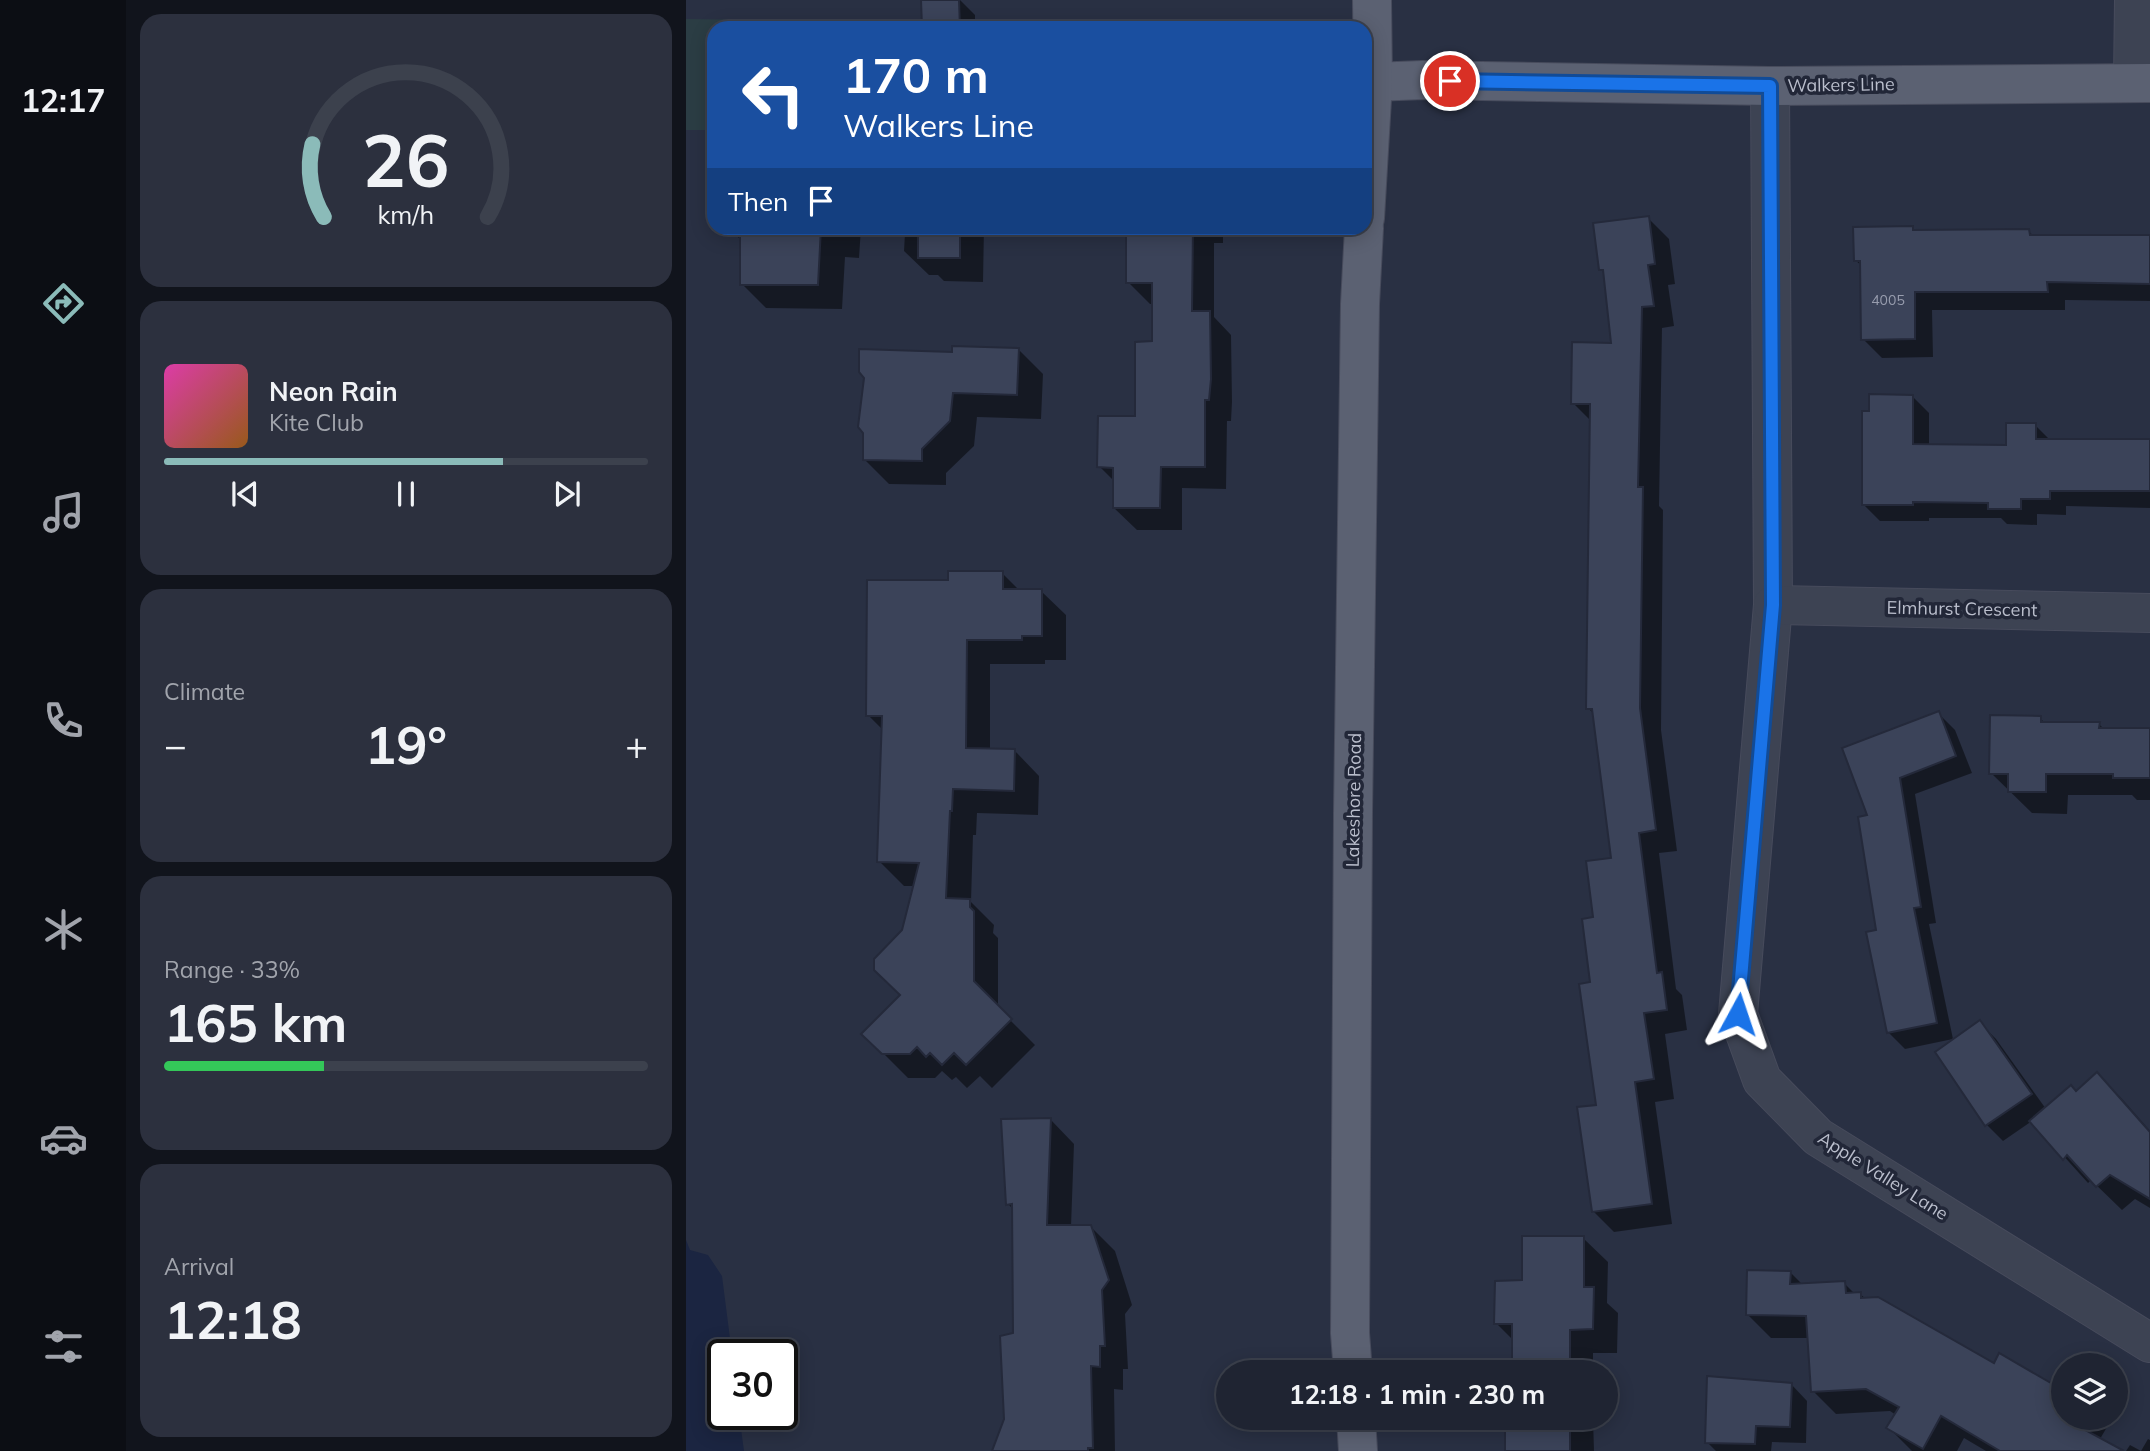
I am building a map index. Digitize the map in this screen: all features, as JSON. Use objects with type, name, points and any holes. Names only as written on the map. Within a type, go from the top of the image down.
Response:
[{"type":"main road","points":[[1371,21],[1372,0]]},
{"type":"main road","name":"Walkers Line","points":[[1372,82],[1423,80],[1770,86],[2141,83]]},
{"type":"main road","name":"Lakeshore Road","points":[[1352,1360],[1350,1319],[1353,813],[1360,304],[1364,235]]},
{"type":"main road","points":[[1357,1430],[1358,1451]]},
{"type":"street","points":[[2134,0],[2141,83]]},
{"type":"street","name":"Apple Valley Lane","points":[[1770,86],[1773,605],[1738,1014],[1762,1080],[1818,1137],[2150,1343]]},
{"type":"street","name":"Elmhurst Crescent","points":[[1773,605],[2150,613]]},
{"type":"shaded area","points":[[686,19],[763,20],[707,21],[707,130],[686,130]]},
{"type":"water","points":[[686,1240],[690,1250],[708,1255],[722,1276],[730,1339],[707,1339],[707,1430],[741,1430],[744,1451],[686,1451]]},
{"type":"building","points":[[921,0],[959,0],[960,21],[922,21]]},
{"type":"building","points":[[1649,216],[1655,264],[1648,265],[1654,306],[1642,307],[1638,487],[1643,487],[1640,708],[1656,830],[1639,833],[1657,973],[1662,972],[1667,1010],[1644,1013],[1654,1079],[1635,1082],[1652,1204],[1592,1212],[1577,1107],[1596,1105],[1579,984],[1590,982],[1582,919],[1593,917],[1586,861],[1611,858],[1592,709],[1586,709],[1590,404],[1571,404],[1572,342],[1611,343],[1603,270],[1599,270],[1593,223]]},
{"type":"building","points":[[1913,226],[1913,230],[2029,229],[2030,235],[2150,235],[2150,284],[2047,282],[2048,292],[1915,292],[1915,339],[1861,340],[1860,261],[1854,261],[1853,227]]},
{"type":"building","points":[[740,235],[821,235],[818,285],[740,285]]},
{"type":"building","points":[[918,235],[960,235],[960,258],[918,258]]},
{"type":"building","points":[[1126,235],[1193,235],[1192,311],[1210,311],[1211,379],[1209,400],[1205,400],[1205,467],[1161,467],[1160,508],[1113,508],[1113,468],[1097,467],[1098,416],[1135,416],[1135,342],[1152,341],[1152,283],[1126,283]]},
{"type":"building","points":[[952,346],[1019,348],[1017,395],[953,393],[950,421],[922,449],[922,461],[863,460],[863,433],[858,427],[864,378],[859,372],[859,349],[952,352]]},
{"type":"building","points":[[1869,394],[1913,395],[1913,444],[2006,445],[2006,423],[2036,423],[2036,439],[2150,439],[2150,491],[2050,491],[2050,499],[2021,499],[2021,509],[1988,509],[1988,503],[1913,502],[1913,505],[1862,505],[1862,411],[1869,411]]},
{"type":"building","points":[[948,571],[1003,571],[1003,589],[1042,589],[1042,636],[1022,636],[1022,640],[967,640],[966,748],[1015,749],[1014,791],[953,789],[946,898],[970,899],[970,907],[974,911],[974,981],[1012,1019],[966,1065],[954,1053],[942,1065],[930,1053],[926,1057],[917,1047],[910,1054],[882,1054],[861,1034],[900,995],[874,970],[874,959],[902,930],[919,863],[877,862],[882,716],[866,716],[867,580],[948,580]]},
{"type":"building","points":[[1939,711],[1956,756],[1900,778],[1921,907],[1914,908],[1937,1023],[1887,1033],[1866,932],[1876,930],[1858,817],[1867,815],[1842,748]]},
{"type":"building","points":[[1990,715],[2041,716],[2041,722],[2100,722],[2099,728],[2150,728],[2150,778],[2113,778],[2113,774],[2046,774],[2046,792],[2008,792],[2008,774],[1989,774]]},
{"type":"building","points":[[1980,1020],[2032,1094],[1985,1126],[1935,1052]]},
{"type":"building","points":[[2097,1072],[2150,1132],[2150,1199],[2110,1175],[2096,1187],[2067,1155],[2063,1160],[2029,1121],[2071,1085],[2076,1091]]},
{"type":"building","points":[[1051,1118],[1047,1225],[1091,1225],[1109,1280],[1102,1290],[1105,1346],[1100,1346],[1100,1367],[1091,1366],[1093,1448],[1088,1448],[1088,1451],[992,1451],[1004,1419],[1000,1336],[1013,1333],[1012,1204],[1006,1205],[1001,1119]]},
{"type":"building","points":[[1522,1236],[1584,1236],[1584,1287],[1594,1287],[1593,1329],[1570,1330],[1570,1360],[1512,1360],[1512,1324],[1494,1324],[1495,1281],[1522,1280]]},
{"type":"building","points":[[1747,1270],[1791,1271],[1790,1284],[1845,1281],[1846,1293],[1861,1292],[1861,1298],[1878,1297],[1994,1363],[1999,1353],[2051,1383],[2051,1430],[2085,1430],[2124,1451],[2000,1451],[1941,1416],[1923,1449],[1886,1428],[1899,1407],[1866,1389],[1811,1392],[1806,1316],[1746,1315]]},
{"type":"building","points":[[1707,1376],[1792,1383],[1790,1427],[1756,1426],[1755,1444],[1705,1443]]},
{"type":"building","points":[[1505,1430],[1570,1430],[1570,1451],[1505,1451]]},
{"type":"route","points":[[1450,81],[1770,86],[1773,605],[1738,1014]]}]
